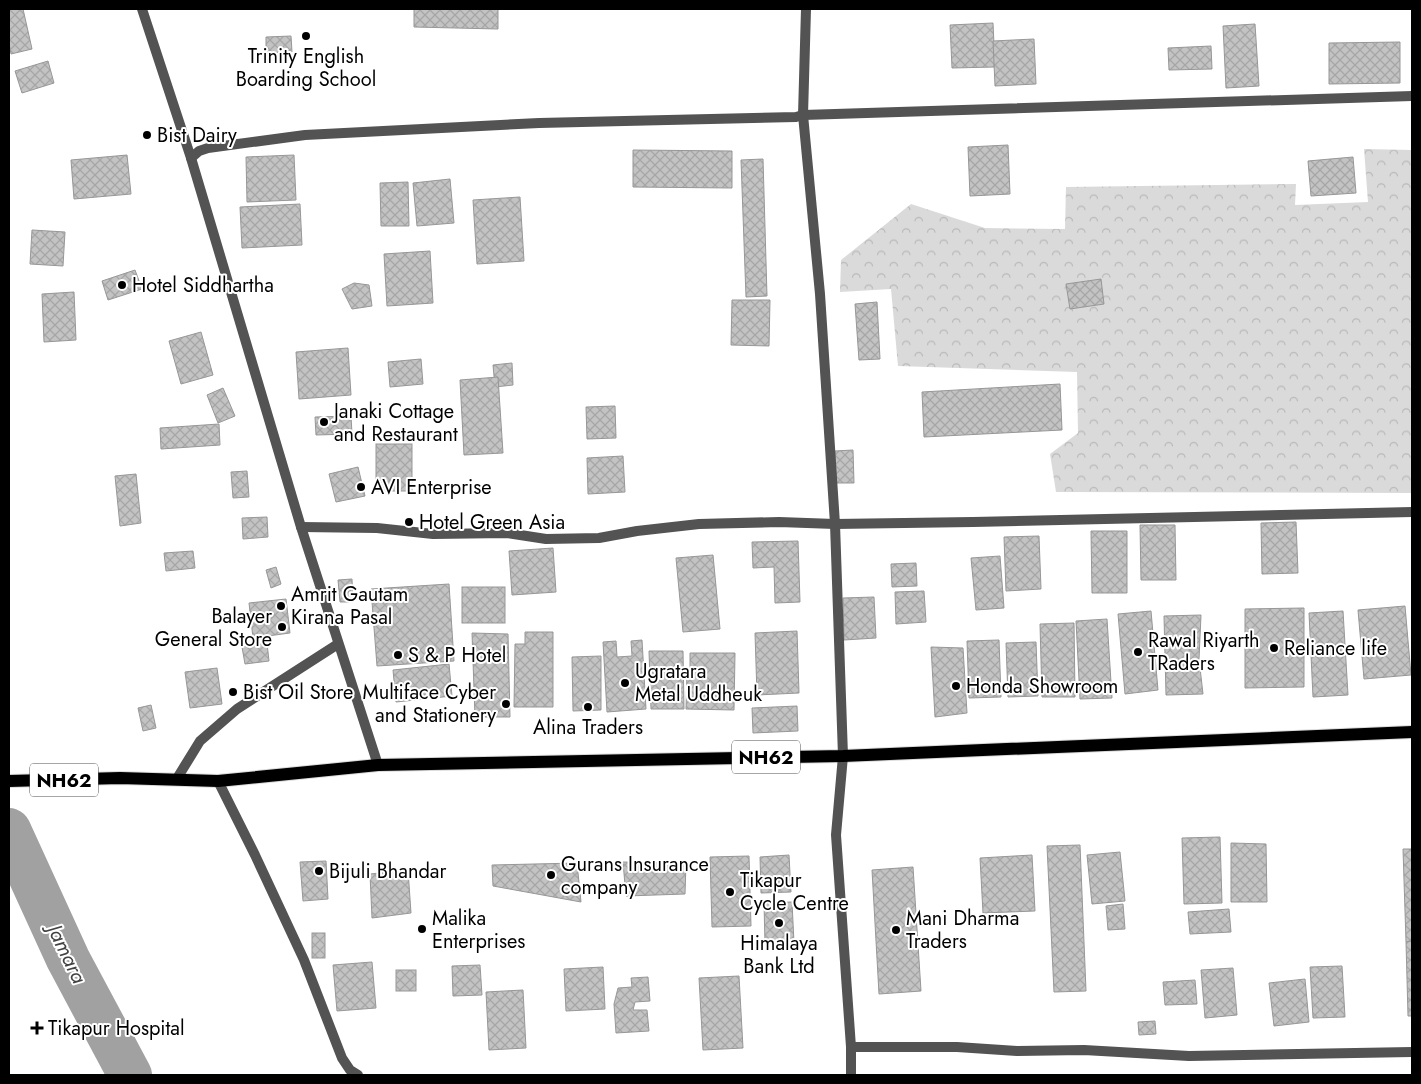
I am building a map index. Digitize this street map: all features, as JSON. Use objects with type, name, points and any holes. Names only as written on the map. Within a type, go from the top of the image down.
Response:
[{"type":"main road","name":"NH62","points":[[9,781],[120,778],[218,780],[378,765],[843,756],[1412,732]]},
{"type":"street","points":[[142,9],[191,158],[300,526],[378,765]]},
{"type":"street","points":[[806,9],[803,115],[820,294],[835,524],[843,756],[836,835],[851,1047],[851,1075]]},
{"type":"street","points":[[191,158],[199,151],[208,148],[306,135],[539,123],[796,117],[803,115],[1412,96]]},
{"type":"street","points":[[300,526],[377,528],[433,534],[507,533],[546,539],[599,538],[637,530],[699,524],[974,522],[1412,512]]},
{"type":"street","points":[[176,780],[200,741],[236,709],[338,644]]},
{"type":"street","points":[[218,780],[304,960],[342,1058],[350,1070],[358,1075]]},
{"type":"street","points":[[851,1047],[1084,1050],[1189,1056],[1412,1052]]},
{"type":"green space","points":[[1364,149],[1412,150],[1412,493],[1056,492],[1050,454],[1078,433],[1077,372],[898,366],[891,289],[840,292],[841,260],[911,204],[985,228],[1065,229],[1066,187],[1296,184],[1295,205],[1368,202]]},
{"type":"building","points":[[9,9],[23,9],[32,49],[11,54],[9,43]]},
{"type":"building","points":[[414,9],[498,9],[498,29],[414,27]]},
{"type":"building","points":[[993,23],[995,67],[952,68],[950,25]]},
{"type":"building","points":[[1255,24],[1259,86],[1226,88],[1223,26]]},
{"type":"building","points":[[291,36],[292,52],[266,53],[266,37]]},
{"type":"building","points":[[1034,39],[1036,84],[995,86],[993,41]]},
{"type":"building","points":[[1400,42],[1400,83],[1329,84],[1329,43]]},
{"type":"building","points":[[1211,46],[1212,69],[1169,70],[1168,48]]},
{"type":"building","points":[[48,61],[54,83],[22,93],[15,71]]},
{"type":"building","points":[[1008,145],[1010,194],[970,196],[968,147]]},
{"type":"building","points":[[633,150],[732,151],[732,188],[633,187]]},
{"type":"building","points":[[127,155],[131,194],[74,199],[71,160]]},
{"type":"building","points":[[294,155],[296,200],[247,202],[246,157]]},
{"type":"building","points":[[1353,157],[1356,193],[1311,196],[1308,161]]},
{"type":"building","points":[[763,159],[767,296],[746,297],[741,160]]},
{"type":"building","points":[[450,179],[454,223],[417,226],[413,183]]},
{"type":"building","points":[[408,182],[409,226],[381,226],[380,183]]},
{"type":"building","points":[[520,197],[524,261],[477,264],[473,200]]},
{"type":"building","points":[[300,204],[302,245],[242,248],[240,207]]},
{"type":"building","points":[[32,230],[65,232],[63,266],[30,264]]},
{"type":"building","points":[[430,251],[433,303],[387,306],[384,254]]},
{"type":"building","name":"Hotel Siddhartha","points":[[135,270],[142,289],[108,300],[102,281]]},
{"type":"building","points":[[1101,279],[1104,304],[1070,309],[1066,284]]},
{"type":"building","points":[[354,283],[369,285],[372,306],[352,309],[342,289]]},
{"type":"building","points":[[74,292],[76,340],[44,342],[42,294]]},
{"type":"building","points":[[732,300],[770,300],[769,346],[731,345]]},
{"type":"building","points":[[877,302],[880,359],[859,360],[855,304]]},
{"type":"building","points":[[201,332],[213,375],[181,384],[169,341]]},
{"type":"building","points":[[348,348],[351,395],[299,399],[296,352]]},
{"type":"building","points":[[421,359],[423,384],[390,387],[388,362]]},
{"type":"building","points":[[512,363],[513,385],[495,387],[493,365]]},
{"type":"building","points":[[498,377],[503,453],[464,455],[460,380]]},
{"type":"building","points":[[1060,384],[1062,430],[924,437],[922,392]]},
{"type":"building","points":[[223,388],[235,416],[218,423],[207,395]]},
{"type":"building","points":[[615,406],[616,438],[587,439],[586,407]]},
{"type":"building","points":[[351,416],[352,434],[316,435],[315,417]]},
{"type":"building","points":[[219,424],[220,445],[161,449],[160,428]]},
{"type":"building","points":[[376,444],[412,444],[412,491],[376,491]]},
{"type":"building","points":[[853,450],[854,483],[836,483],[835,451]]},
{"type":"building","points":[[623,456],[625,492],[588,494],[587,458]]},
{"type":"building","points":[[358,467],[365,496],[336,502],[329,474]]},
{"type":"building","points":[[247,471],[249,497],[233,498],[231,472]]},
{"type":"building","points":[[136,474],[141,523],[120,526],[115,476]]},
{"type":"building","points":[[267,517],[268,537],[243,539],[242,518]]},
{"type":"building","points":[[1296,522],[1298,573],[1262,574],[1261,523]]},
{"type":"building","points":[[1140,525],[1175,525],[1176,580],[1141,580]]},
{"type":"building","points":[[1091,531],[1127,531],[1127,593],[1092,593]]},
{"type":"building","points":[[1039,536],[1041,589],[1006,591],[1004,537]]},
{"type":"building","points":[[798,541],[800,602],[775,603],[774,567],[753,568],[752,542]]},
{"type":"building","points":[[553,548],[556,592],[512,595],[509,551]]},
{"type":"building","points":[[193,551],[195,568],[166,571],[164,553]]},
{"type":"building","points":[[713,555],[720,629],[683,632],[676,558]]},
{"type":"building","points":[[1000,556],[1004,608],[976,610],[971,558]]},
{"type":"building","points":[[916,563],[917,586],[892,587],[891,564]]},
{"type":"building","points":[[276,567],[281,584],[271,588],[266,570]]},
{"type":"building","points":[[352,579],[353,602],[340,602],[338,580]]},
{"type":"building","points":[[449,584],[454,661],[377,666],[371,589]]},
{"type":"building","points":[[462,587],[505,587],[505,623],[462,623]]},
{"type":"building","points":[[924,591],[926,622],[896,624],[895,592]]},
{"type":"building","points":[[874,597],[876,638],[844,640],[843,598]]},
{"type":"building","points":[[286,599],[290,633],[253,638],[249,603]]},
{"type":"building","points":[[1405,606],[1411,675],[1364,679],[1358,610]]},
{"type":"building","name":"Reliance life","points":[[1304,608],[1304,687],[1245,688],[1245,609]]},
{"type":"building","name":"Rawal Riyarth TRaders","points":[[1151,611],[1158,690],[1125,694],[1118,614]]},
{"type":"building","points":[[1343,611],[1348,695],[1313,697],[1309,613]]},
{"type":"building","points":[[1201,615],[1199,659],[1203,694],[1166,695],[1164,616]]},
{"type":"building","points":[[1107,619],[1112,698],[1080,699],[1076,621]]},
{"type":"building","points":[[1074,623],[1075,697],[1042,697],[1040,624]]},
{"type":"building","points":[[797,631],[799,693],[757,695],[755,633]]},
{"type":"building","points":[[525,632],[553,632],[553,707],[514,707],[515,644],[525,644]]},
{"type":"building","points":[[472,633],[508,634],[510,717],[475,717]]},
{"type":"building","name":"Ugratara Metal Uddheuk","points":[[642,640],[646,709],[607,712],[603,642],[616,641],[617,657],[632,656],[631,641]]},
{"type":"building","points":[[999,640],[1001,697],[969,698],[967,641]]},
{"type":"building","points":[[1036,642],[1038,696],[1008,697],[1006,643]]},
{"type":"building","points":[[267,643],[269,661],[245,664],[242,647]]},
{"type":"building","points":[[931,647],[963,648],[967,713],[935,717]]},
{"type":"building","points":[[649,651],[683,651],[684,709],[651,709]]},
{"type":"building","points":[[690,653],[735,653],[734,710],[686,709],[687,670],[690,670]]},
{"type":"building","points":[[601,656],[601,710],[573,711],[572,657]]},
{"type":"building","points":[[449,664],[452,696],[396,702],[393,670]]},
{"type":"building","points":[[217,668],[222,704],[190,708],[185,672]]},
{"type":"building","points":[[151,705],[156,728],[143,731],[138,708]]},
{"type":"building","points":[[797,706],[798,731],[753,733],[752,708]]},
{"type":"building","points":[[1220,837],[1222,903],[1184,904],[1182,838]]},
{"type":"building","points":[[1231,843],[1266,844],[1267,902],[1231,902]]},
{"type":"building","points":[[1080,845],[1086,991],[1054,992],[1047,846]]},
{"type":"building","points":[[1403,849],[1412,849],[1412,941],[1406,942]]},
{"type":"building","points":[[1120,852],[1125,901],[1092,904],[1087,855]]},
{"type":"building","points":[[789,855],[791,892],[761,893],[760,857]]},
{"type":"building","points":[[1032,855],[1035,911],[983,913],[980,858]]},
{"type":"building","name":"Tikapur Cycle Centre","points":[[749,856],[751,926],[712,927],[710,857]]},
{"type":"building","points":[[326,861],[328,899],[303,901],[300,862]]},
{"type":"building","points":[[623,862],[686,863],[685,894],[626,896]]},
{"type":"building","points":[[577,863],[581,902],[493,886],[492,865]]},
{"type":"building","name":"Mani Dharma Traders","points":[[913,867],[921,991],[879,994],[872,870]]},
{"type":"building","points":[[408,870],[411,913],[372,918],[370,874]]},
{"type":"building","name":"Himalaya Bank Ltd","points":[[792,902],[794,943],[765,944],[764,903]]},
{"type":"building","points":[[1123,904],[1125,929],[1108,930],[1106,906]]},
{"type":"building","points":[[1229,909],[1231,932],[1190,934],[1188,912]]},
{"type":"building","points":[[312,933],[325,933],[325,958],[312,958]]},
{"type":"building","points":[[1412,941],[1412,1016],[1408,1016],[1406,942]]},
{"type":"building","points":[[372,962],[376,1008],[337,1011],[333,965]]},
{"type":"building","points":[[480,965],[482,995],[453,996],[452,966]]},
{"type":"building","points":[[1342,966],[1345,1017],[1313,1018],[1310,967]]},
{"type":"building","points":[[603,967],[605,1009],[566,1011],[564,969]]},
{"type":"building","points":[[1233,968],[1237,1015],[1205,1018],[1201,970]]},
{"type":"building","points":[[396,970],[416,970],[416,991],[396,991]]},
{"type":"building","points":[[739,976],[743,1048],[703,1050],[699,978]]},
{"type":"building","points":[[648,977],[650,1001],[635,1002],[633,1010],[647,1010],[649,1031],[616,1033],[614,1004],[618,988],[632,987],[631,978]]},
{"type":"building","points":[[1305,979],[1309,1022],[1274,1026],[1269,983]]},
{"type":"building","points":[[1195,980],[1197,1004],[1165,1005],[1163,982]]},
{"type":"building","points":[[523,990],[526,1048],[489,1050],[486,992]]},
{"type":"building","points":[[1155,1021],[1156,1034],[1139,1035],[1138,1022]]},
{"type":"waterway","name":"Jamara","points":[[9,830],[68,959],[130,1075]]},
{"type":"place","name":"Trinity English Boarding School","points":[[306,36]]},
{"type":"place","name":"Bist Dairy","points":[[147,135]]},
{"type":"place","name":"Hotel Siddhartha","points":[[122,285]]},
{"type":"place","name":"Janaki Cottage and Restaurant","points":[[324,422]]},
{"type":"place","name":"AVI Enterprise","points":[[361,487]]},
{"type":"place","name":"Hotel Green Asia","points":[[409,522]]},
{"type":"place","name":"Amrit Gautam Kirana Pasal","points":[[281,606]]},
{"type":"place","name":"Balayer General Store","points":[[282,627]]},
{"type":"place","name":"Reliance life","points":[[1274,648]]},
{"type":"place","name":"Rawal Riyarth TRaders","points":[[1138,652]]},
{"type":"place","name":"S & P Hotel","points":[[398,655]]},
{"type":"place","name":"Ugratara Metal Uddheuk","points":[[625,683]]},
{"type":"place","name":"Honda Showroom","points":[[956,686]]},
{"type":"place","name":"Bist Oil Store","points":[[233,692]]},
{"type":"place","name":"Multiface Cyber and Stationery","points":[[506,704]]},
{"type":"place","name":"Alina Traders","points":[[588,707]]},
{"type":"place","name":"Bijuli Bhandar","points":[[319,871]]},
{"type":"place","name":"Gurans Insurance company","points":[[551,875]]},
{"type":"place","name":"Tikapur Cycle Centre","points":[[730,892]]},
{"type":"place","name":"Himalaya Bank Ltd","points":[[779,923]]},
{"type":"place","name":"Malika Enterprises","points":[[422,929]]},
{"type":"place","name":"Mani Dharma Traders","points":[[896,930]]},
{"type":"place","name":"Tikapur Hospital","points":[[37,1028]]}]
